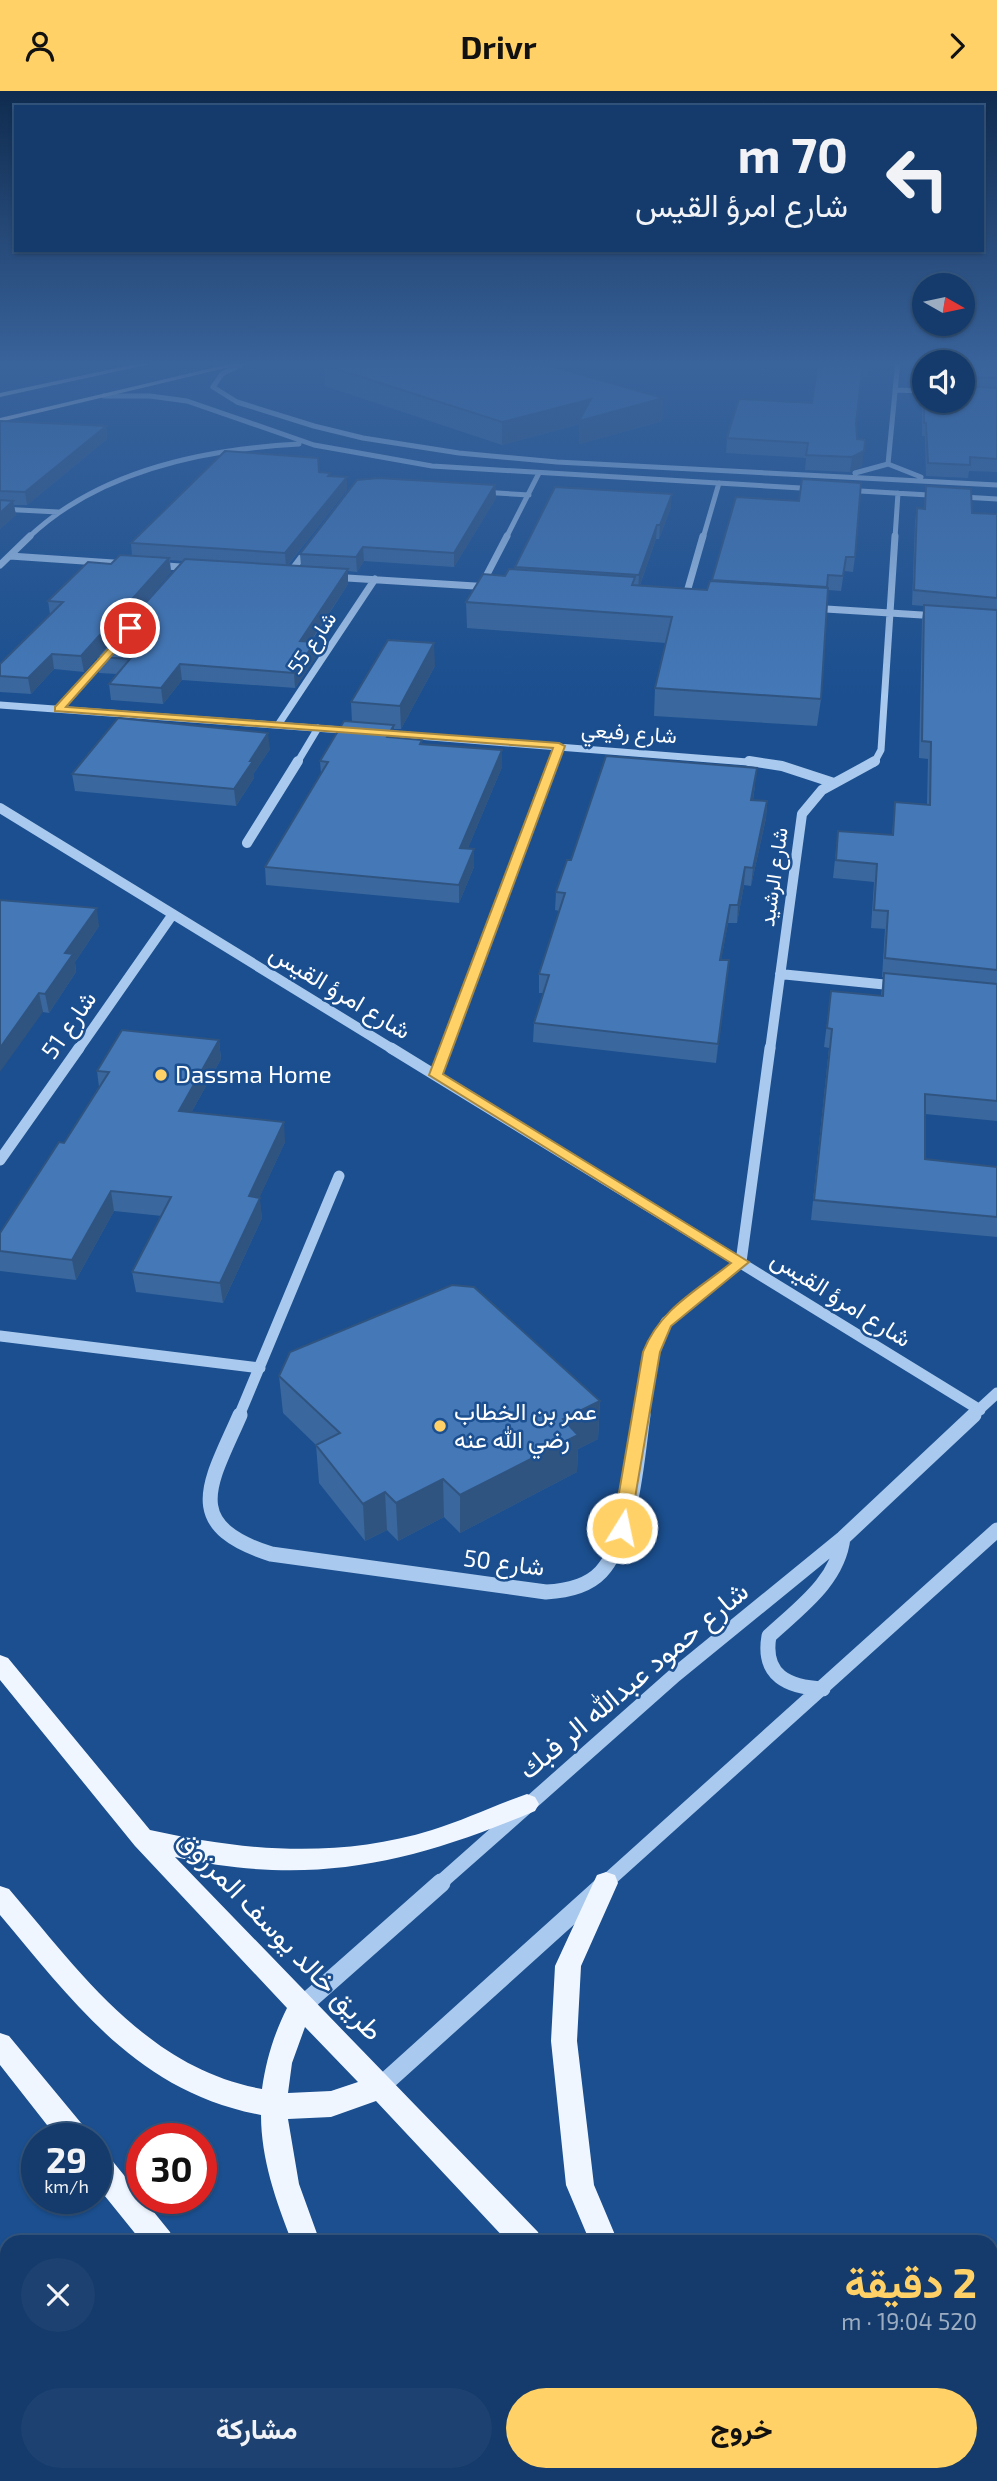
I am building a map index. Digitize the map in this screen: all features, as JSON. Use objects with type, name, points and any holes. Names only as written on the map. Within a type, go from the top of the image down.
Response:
[{"type":"main road","name":"طريق خالد يوسف المرزوق","points":[[0,1664],[143,1839],[521,2235]]},
{"type":"main road","points":[[143,1839],[206,1855],[271,1862],[338,1860],[405,1849],[469,1831],[527,1804]]},
{"type":"main road","points":[[601,2235],[580,2185],[564,2041],[568,1966],[607,1883]]},
{"type":"main road","points":[[0,1896],[100,2012],[128,2040],[162,2063],[199,2082],[235,2095],[275,2103],[328,2104],[381,2086]]},
{"type":"main road","points":[[302,2006],[288,2028],[279,2052],[275,2103],[277,2146],[285,2188],[303,2235]]},
{"type":"main road","points":[[0,2045],[63,2123]]},
{"type":"main road","points":[[112,2183],[154,2235]]},
{"type":"street","points":[[0,565],[58,512],[82,496],[120,480],[149,473]]},
{"type":"street","points":[[519,473],[997,499]]},
{"type":"street","points":[[751,473],[997,485]]},
{"type":"street","points":[[758,485],[745,479],[747,475],[759,473]]},
{"type":"street","points":[[831,476],[847,473]]},
{"type":"street","points":[[914,473],[942,482]]},
{"type":"street","points":[[481,586],[539,474]]},
{"type":"street","points":[[685,599],[719,483]]},
{"type":"street","points":[[477,492],[529,495]]},
{"type":"street","name":"شارع الرشيد","points":[[741,1262],[802,814],[816,795],[868,767],[879,756],[898,493]]},
{"type":"street","points":[[0,509],[58,512]]},
{"type":"street","points":[[289,574],[312,544]]},
{"type":"street","points":[[10,556],[197,568]]},
{"type":"street","points":[[175,577],[184,567]]},
{"type":"street","points":[[276,573],[301,575]]},
{"type":"street","points":[[326,576],[495,587]]},
{"type":"street","name":"شارع 55","points":[[278,725],[375,579]]},
{"type":"street","points":[[671,598],[698,600]]},
{"type":"street","points":[[794,607],[944,616]]},
{"type":"street","points":[[59,709],[113,648]]},
{"type":"street","name":"شارع رفيعي","points":[[0,705],[748,760],[782,766],[834,783]]},
{"type":"street","points":[[247,843],[318,728]]},
{"type":"street","points":[[436,1075],[559,746]]},
{"type":"street","name":"شارع امرؤ القيس","points":[[0,809],[980,1410]]},
{"type":"street","name":"شارع 51","points":[[0,1160],[173,914]]},
{"type":"street","points":[[780,974],[916,988]]},
{"type":"street","points":[[0,1138],[14,1140]]},
{"type":"street","name":"شارع 50","points":[[339,1176],[209,1493],[213,1520],[230,1538],[271,1554],[532,1591],[570,1590],[599,1574],[618,1541],[652,1352],[659,1332],[666,1322],[741,1262]]},
{"type":"street","points":[[0,1336],[260,1368]]},
{"type":"street","name":"شارع حمود عبدالله الر فبك","points":[[302,2006],[675,1675],[843,1538],[997,1393]]},
{"type":"street","points":[[381,2086],[997,1530]]},
{"type":"street","points":[[822,1689],[805,1689],[789,1683],[771,1668],[765,1649],[769,1636],[837,1568],[844,1549],[843,1538]]},
{"type":"building","points":[[0,473],[49,473],[25,492],[0,491]]},
{"type":"building","points":[[203,473],[325,473],[330,473],[328,476],[347,477],[285,553],[131,543]]},
{"type":"building","points":[[378,478],[495,485],[454,553],[363,547],[356,557],[300,554],[357,480]]},
{"type":"building","points":[[802,479],[861,483],[855,557],[846,557],[843,576],[828,575],[827,587],[712,580],[736,497],[799,501]]},
{"type":"building","points":[[926,486],[971,489],[972,513],[997,514],[997,598],[914,590],[917,508],[925,509]]},
{"type":"building","points":[[555,487],[672,494],[660,525],[657,525],[639,575],[515,567]]},
{"type":"building","points":[[0,500],[13,501],[0,513]]},
{"type":"building","points":[[120,555],[169,558],[81,656],[52,654],[28,678],[0,676],[0,664],[63,602],[48,601],[88,562],[111,564]]},
{"type":"building","points":[[185,559],[348,569],[300,641],[315,642],[294,673],[180,664],[161,688],[109,684],[130,659],[97,657]]},
{"type":"building","points":[[509,569],[635,577],[632,585],[707,590],[710,581],[828,588],[821,699],[655,688],[672,617],[466,602],[483,574],[505,576]]},
{"type":"building","points":[[924,605],[997,610],[997,970],[885,958],[888,911],[874,910],[877,864],[836,860],[838,831],[893,835],[895,802],[930,805],[931,742],[922,741]]},
{"type":"building","points":[[388,640],[434,643],[400,706],[351,702]]},
{"type":"building","points":[[118,718],[268,733],[234,789],[72,774]]},
{"type":"building","points":[[344,721],[394,725],[387,737],[422,740],[420,744],[502,750],[460,848],[474,849],[459,885],[265,867],[328,762],[320,761]]},
{"type":"building","points":[[606,756],[757,768],[751,800],[767,801],[753,868],[745,867],[738,905],[730,905],[720,960],[729,960],[718,1044],[534,1023],[549,975],[539,974],[565,893],[556,892],[567,860],[571,860]]},
{"type":"building","points":[[0,900],[97,908],[65,953],[73,954],[45,994],[39,993],[0,1048]]},
{"type":"building","points":[[884,973],[997,984],[997,1101],[925,1094],[925,1159],[997,1167],[997,1217],[814,1200],[832,1029],[827,1028],[831,991],[883,996]]},
{"type":"building","points":[[122,1030],[219,1040],[179,1111],[284,1122],[249,1196],[260,1198],[220,1283],[132,1272],[171,1197],[111,1191],[72,1260],[0,1251],[0,1233],[59,1142],[64,1143],[109,1072],[97,1071]]},
{"type":"building","name":"عمر بن الخطاب رضي الله عنه","points":[[452,1285],[474,1287],[600,1401],[563,1419],[578,1435],[460,1495],[443,1479],[396,1503],[385,1492],[363,1504],[316,1445],[340,1433],[279,1376],[290,1352]]},
{"type":"place","name":"Dassma Home","points":[[161,1075]]},
{"type":"place","name":"عمر بن الخطاب رضي الله عنه","points":[[440,1426]]},
{"type":"route","points":[[130,628],[59,709],[559,746],[436,1075],[741,1262],[666,1322],[659,1332],[652,1352],[622,1528]]}]
